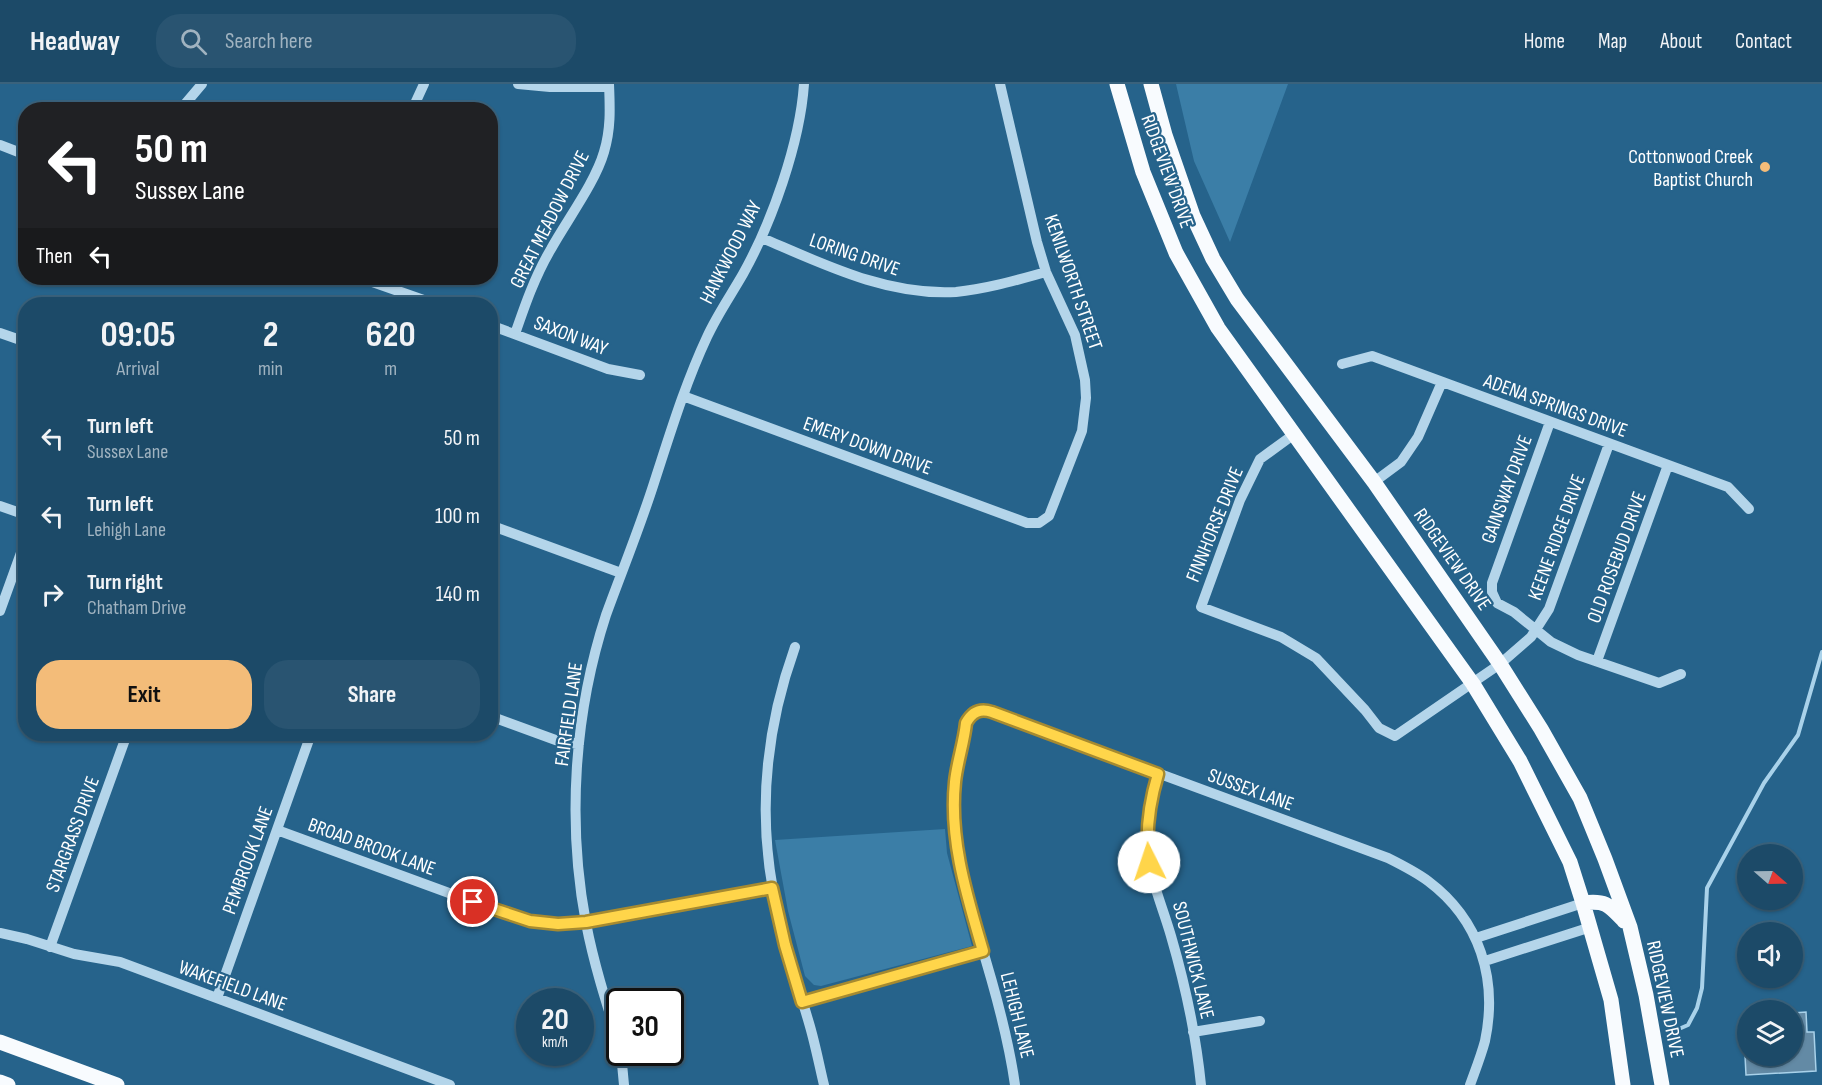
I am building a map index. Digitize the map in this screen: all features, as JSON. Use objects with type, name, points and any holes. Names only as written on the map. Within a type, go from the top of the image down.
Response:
[{"type":"main road","name":"RIDGEVIEW DRIVE","points":[[1117,84],[1143,172],[1176,253],[1218,328],[1473,684],[1520,761],[1570,862],[1591,927],[1611,1000],[1623,1085]]},
{"type":"main road","name":"RIDGEVIEW DRIVE","points":[[1150,84],[1193,216],[1237,299],[1374,482],[1500,664],[1541,729],[1580,798],[1630,927],[1646,995],[1662,1085]]},
{"type":"main road","points":[[1583,903],[1604,903],[1610,906],[1630,927]]},
{"type":"main road","points":[[0,1042],[117,1085]]},
{"type":"main road","points":[[0,1082],[8,1085]]},
{"type":"street","points":[[187,102],[202,84]]},
{"type":"street","points":[[416,102],[424,84]]},
{"type":"street","points":[[518,84],[550,87],[609,86]]},
{"type":"street","name":"HANKWOOD WAY","points":[[683,396],[707,336],[762,238],[783,180],[795,137],[804,84]]},
{"type":"street","name":"KENILWORTH STREET","points":[[1000,84],[1037,243],[1046,272],[1078,346],[1084,368],[1086,398],[1082,431],[1052,511],[1042,522]]},
{"type":"street","name":"GREAT MEADOW DRIVE","points":[[515,333],[540,269],[596,173],[604,154],[609,132],[609,86]]},
{"type":"street","points":[[0,145],[18,151]]},
{"type":"street","name":"LORING DRIVE","points":[[762,238],[825,265],[884,285],[906,289],[941,292],[976,290],[1046,272]]},
{"type":"street","points":[[381,285],[415,297]]},
{"type":"street","name":"SAXON WAY","points":[[498,328],[608,369],[640,375]]},
{"type":"street","points":[[0,333],[18,339]]},
{"type":"street","name":"ADENA SPRINGS DRIVE","points":[[1342,364],[1372,356],[1728,487],[1749,509]]},
{"type":"street","points":[[1374,482],[1401,462],[1418,437],[1442,382]]},
{"type":"street","name":"EMERY DOWN DRIVE","points":[[683,396],[1027,523],[1042,522]]},
{"type":"street","name":"FAIRFIELD LANE","points":[[606,1000],[586,922],[581,889],[576,832],[579,744],[593,659],[602,626],[683,396]]},
{"type":"street","name":"GAINSWAY DRIVE","points":[[1536,630],[1514,612],[1497,603],[1492,592],[1492,583],[1550,422]]},
{"type":"street","name":"FINNHORSE DRIVE","points":[[1201,607],[1240,500],[1260,459],[1293,435]]},
{"type":"street","name":"KEENE RIDGE DRIVE","points":[[1201,607],[1281,637],[1316,658],[1379,728],[1395,736],[1473,684],[1531,637],[1550,609],[1609,444]]},
{"type":"street","name":"OLD ROSEBUD DRIVE","points":[[1597,661],[1668,465]]},
{"type":"street","points":[[0,506],[18,512]]},
{"type":"street","points":[[498,528],[621,573]]},
{"type":"street","points":[[0,611],[18,561]]},
{"type":"street","points":[[1536,630],[1551,642],[1578,655],[1659,683],[1681,674]]},
{"type":"street","points":[[795,647],[780,696],[766,773],[768,847],[772,888],[785,945],[824,1085]]},
{"type":"street","name":"SUSSEX LANE","points":[[976,712],[986,710],[992,712],[1388,858],[1427,880],[1457,908],[1476,938],[1485,961],[1489,990],[1487,1027],[1470,1085]]},
{"type":"street","name":"LEHIGH LANE","points":[[976,712],[969,717],[966,723],[955,782],[953,811],[958,859],[1008,1043],[1015,1085]]},
{"type":"street","points":[[498,719],[561,741],[579,744]]},
{"type":"street","name":"STARGRASS DRIVE","points":[[50,947],[124,741]]},
{"type":"street","name":"PEMBROOK LANE","points":[[217,998],[309,741]]},
{"type":"street","name":"SOUTHWICK LANE","points":[[1158,774],[1147,820],[1146,842],[1149,862],[1172,938],[1193,1032],[1200,1085]]},
{"type":"street","name":"BROAD BROOK LANE","points":[[277,830],[516,918],[546,924],[586,922],[772,888]]},
{"type":"street","points":[[1476,938],[1583,903]]},
{"type":"street","points":[[1485,961],[1591,927]]},
{"type":"street","name":"WAKEFIELD LANE","points":[[0,933],[21,937],[74,954],[120,962],[450,1085]]},
{"type":"street","points":[[802,1002],[983,951]]},
{"type":"street","points":[[1193,1032],[1260,1021]]},
{"type":"street","points":[[622,1066],[624,1085]]},
{"type":"shaded area","points":[[1176,84],[1288,84],[1230,242],[1194,161]]},
{"type":"shaded area","points":[[945,829],[947,853],[972,946],[821,986],[814,985],[805,976],[788,911],[775,840]]},
{"type":"shaded area","points":[[1803,1012],[1806,1012],[1807,1032],[1814,1032],[1816,1071],[1746,1075],[1746,1066],[1803,1066]]},
{"type":"waterway","points":[[1672,1032],[1688,1025],[1697,1008],[1702,988],[1707,888],[1764,783],[1798,735],[1822,652]]},
{"type":"place","name":"Cottonwood Creek Baptist Church","points":[[1765,167]]},
{"type":"route","points":[[473,902],[516,918],[558,924],[586,922],[772,888],[785,945],[802,1002],[983,951],[958,859],[953,811],[959,754],[966,723],[969,717],[980,710],[992,712],[1158,774],[1147,820],[1146,842],[1149,862]]}]
